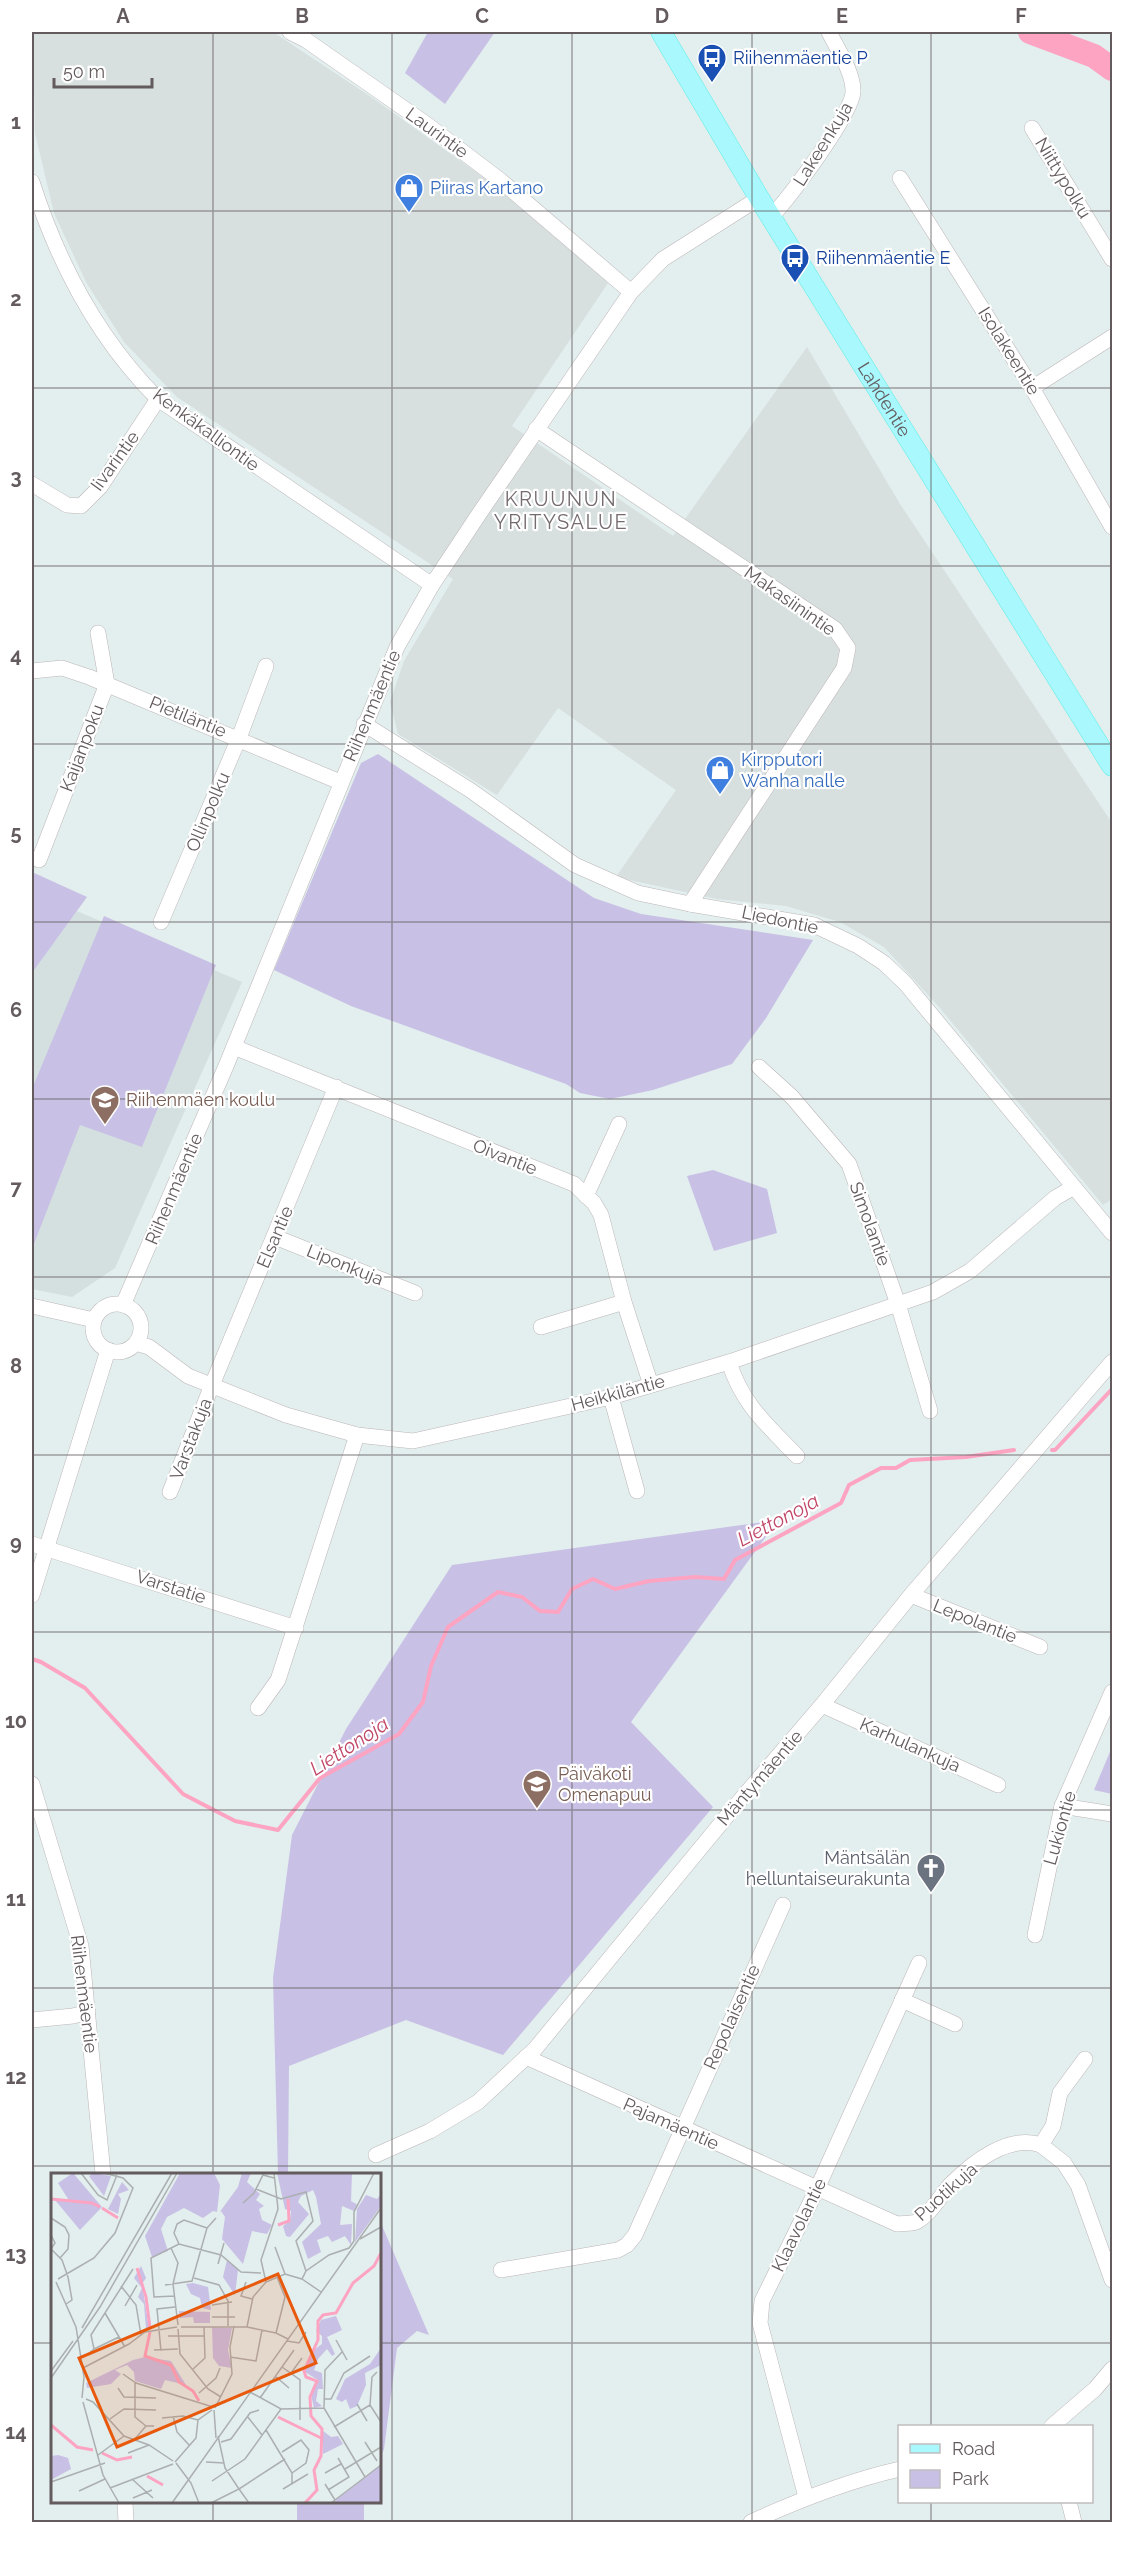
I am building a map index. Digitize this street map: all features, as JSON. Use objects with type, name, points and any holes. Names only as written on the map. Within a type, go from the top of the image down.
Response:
[{"type":"main road","name":"Lahdentie","points":[[661,32],[759,198],[1113,766]]},
{"type":"street","name":"Laurintie","points":[[290,32],[306,40],[429,126],[500,180],[631,292]]},
{"type":"street","name":"Lakeenkuja","points":[[771,217],[784,203],[823,147],[846,113],[853,97],[854,90],[848,73],[829,32]]},
{"type":"street","name":"Niittypolku","points":[[1032,128],[1113,259]]},
{"type":"street","name":"Isolakeentie","points":[[900,178],[1106,503],[1113,527]]},
{"type":"street","name":"Kenkäkalliontie","points":[[32,182],[52,239],[96,325],[133,374],[158,399],[432,585]]},
{"type":"street","name":"Riihenmäentie","points":[[123,1305],[234,1047],[340,782],[397,647],[432,585],[631,292],[663,259],[759,198]]},
{"type":"street","points":[[1032,388],[1113,337]]},
{"type":"street","name":"Iivarintie","points":[[32,484],[67,505],[81,506],[100,487],[158,399]]},
{"type":"street","name":"Makasiinintie","points":[[536,429],[835,629],[848,648],[844,668],[690,904]]},
{"type":"street","name":"Kaijanpoku","points":[[39,860],[107,684],[98,633]]},
{"type":"street","name":"Ollinpolku","points":[[161,922],[239,738],[266,666]]},
{"type":"street","name":"Pietiläntie","points":[[32,671],[62,668],[107,684],[340,782]]},
{"type":"street","name":"Liedontie","points":[[364,724],[470,790],[575,865],[638,893],[814,925],[836,934],[884,963],[905,983],[1113,1233]]},
{"type":"street","name":"Oivantie","points":[[234,1047],[574,1184],[594,1203],[601,1215],[624,1302],[651,1385]]},
{"type":"street","name":"Simolantie","points":[[759,1067],[792,1097],[849,1164],[898,1304],[930,1411]]},
{"type":"street","name":"Elsantie","points":[[212,1385],[336,1087]]},
{"type":"street","points":[[586,1196],[619,1124]]},
{"type":"street","name":"Heikkiläntie","points":[[136,1343],[149,1347],[189,1376],[286,1415],[357,1435],[413,1441],[611,1397],[729,1362],[933,1292],[970,1271],[1055,1198],[1074,1187]]},
{"type":"street","name":"Liponkuja","points":[[275,1237],[415,1293]]},
{"type":"street","points":[[541,1327],[624,1302]]},
{"type":"street","points":[[123,1305],[136,1314],[139,1320],[139,1336],[136,1343],[123,1351],[108,1350],[97,1341],[93,1327],[94,1320],[106,1307],[123,1305]]},
{"type":"street","points":[[32,1306],[94,1320]]},
{"type":"street","points":[[32,1595],[38,1545],[108,1350]]},
{"type":"street","points":[[729,1362],[736,1384],[754,1412],[796,1456]]},
{"type":"street","name":"Mäntymäentie","points":[[376,2155],[430,2131],[478,2102],[526,2057],[565,2015],[736,1805],[822,1706],[911,1595],[1113,1362]]},
{"type":"street","name":"Varstakuja","points":[[170,1492],[212,1385]]},
{"type":"street","points":[[611,1397],[637,1491]]},
{"type":"street","points":[[258,1708],[278,1680],[357,1435]]},
{"type":"street","name":"Varstatie","points":[[38,1545],[296,1628]]},
{"type":"street","name":"Lepolantie","points":[[911,1595],[1040,1647]]},
{"type":"street","name":"Lukiontie","points":[[1035,1935],[1062,1806],[1113,1692]]},
{"type":"street","name":"Karhulankuja","points":[[822,1706],[998,1785]]},
{"type":"street","name":"Riihenmäentie","points":[[32,1785],[81,1946],[103,2173]]},
{"type":"street","points":[[1062,1806],[1113,1814]]},
{"type":"street","name":"Repolaisentie","points":[[501,2270],[618,2250],[627,2245],[635,2235],[681,2128],[783,1905]]},
{"type":"street","name":"Klaavolantie","points":[[806,2498],[759,2323],[762,2301],[817,2189],[919,1963]]},
{"type":"street","points":[[902,2000],[955,2024]]},
{"type":"street","points":[[32,2020],[73,2016],[88,2012]]},
{"type":"street","name":"Pajamäentie","points":[[526,2057],[817,2189]]},
{"type":"street","points":[[1085,2059],[1060,2093],[1053,2126],[1041,2145],[1064,2163],[1078,2185],[1113,2280]]},
{"type":"street","name":"Puotikuja","points":[[817,2189],[897,2223],[914,2223],[926,2214],[952,2183],[993,2152],[1016,2141],[1041,2145]]},
{"type":"street","points":[[1054,2425],[1095,2389],[1113,2369]]},
{"type":"street","points":[[750,2523],[806,2498],[861,2478],[898,2469]]},
{"type":"street","points":[[125,2503],[126,2523]]},
{"type":"street","points":[[1069,2503],[1074,2523]]},
{"type":"shaded area","points":[[33,32],[273,32],[371,97],[504,192],[608,283],[512,426],[673,536],[807,347],[900,504],[1112,823],[1112,1199],[1103,1205],[940,1008],[884,947],[840,922],[786,906],[717,899],[616,877],[676,790],[558,708],[497,795],[398,734],[390,702],[404,661],[453,579],[177,397],[124,342],[86,282],[54,213],[35,133]]},
{"type":"shaded area","name":"Riihenmäen koulu","points":[[77,911],[242,982],[115,1268],[72,1297],[32,1289],[32,973]]},
{"type":"green space","points":[[428,32],[495,32],[445,104],[405,73]]},
{"type":"green space","points":[[378,754],[594,898],[641,914],[813,940],[766,1018],[732,1064],[653,1090],[610,1099],[580,1093],[566,1084],[351,1006],[274,970],[361,763]]},
{"type":"green space","points":[[32,872],[87,897],[32,973]]},
{"type":"green space","points":[[104,916],[216,965],[142,1147],[80,1125],[32,1249],[32,1089]]},
{"type":"green space","points":[[713,1170],[767,1189],[777,1233],[714,1251],[687,1176]]},
{"type":"green space","points":[[778,1520],[631,1722],[713,1807],[503,2055],[406,2020],[289,2066],[288,2173],[278,2173],[273,1978],[292,1835],[346,1729],[452,1565]]},
{"type":"green space","points":[[1112,1747],[1112,1794],[1094,1790]]},
{"type":"green space","points":[[381,2223],[429,2335],[417,2331],[397,2348],[384,2449],[381,2456]]},
{"type":"green space","points":[[297,2503],[364,2503],[364,2522],[297,2522]]},
{"type":"waterway","points":[[1030,32],[1094,56],[1112,69]]},
{"type":"waterway","name":"Liettonoja","points":[[1052,1450],[1055,1450],[1112,1389]]},
{"type":"waterway","name":"Liettonoja","points":[[32,1659],[85,1688],[183,1794],[235,1821],[278,1830],[320,1778],[399,1734],[423,1702],[431,1666],[448,1627],[498,1592],[522,1597],[540,1611],[558,1612],[572,1589],[593,1579],[615,1589],[649,1581],[695,1577],[724,1579],[735,1560],[841,1503],[849,1485],[881,1468],[896,1468],[910,1460],[966,1457],[1014,1450]]},
{"type":"place","name":"Riihenmäentie P","points":[[712,84]]},
{"type":"place","name":"Piiras Kartano","points":[[409,214]]},
{"type":"place","name":"Riihenmäentie E","points":[[795,284]]},
{"type":"place","name":"Kirpputori Wanha nalle","points":[[720,796]]},
{"type":"place","name":"Riihenmäen koulu","points":[[105,1126]]},
{"type":"place","name":"Päiväkoti Omenapuu","points":[[537,1810]]},
{"type":"place","name":"Mäntsälän helluntaiseurakunta","points":[[931,1894]]},
{"type":"district","name":"KRUUNUN YRITYSALUE","points":[[561,510]]}]
